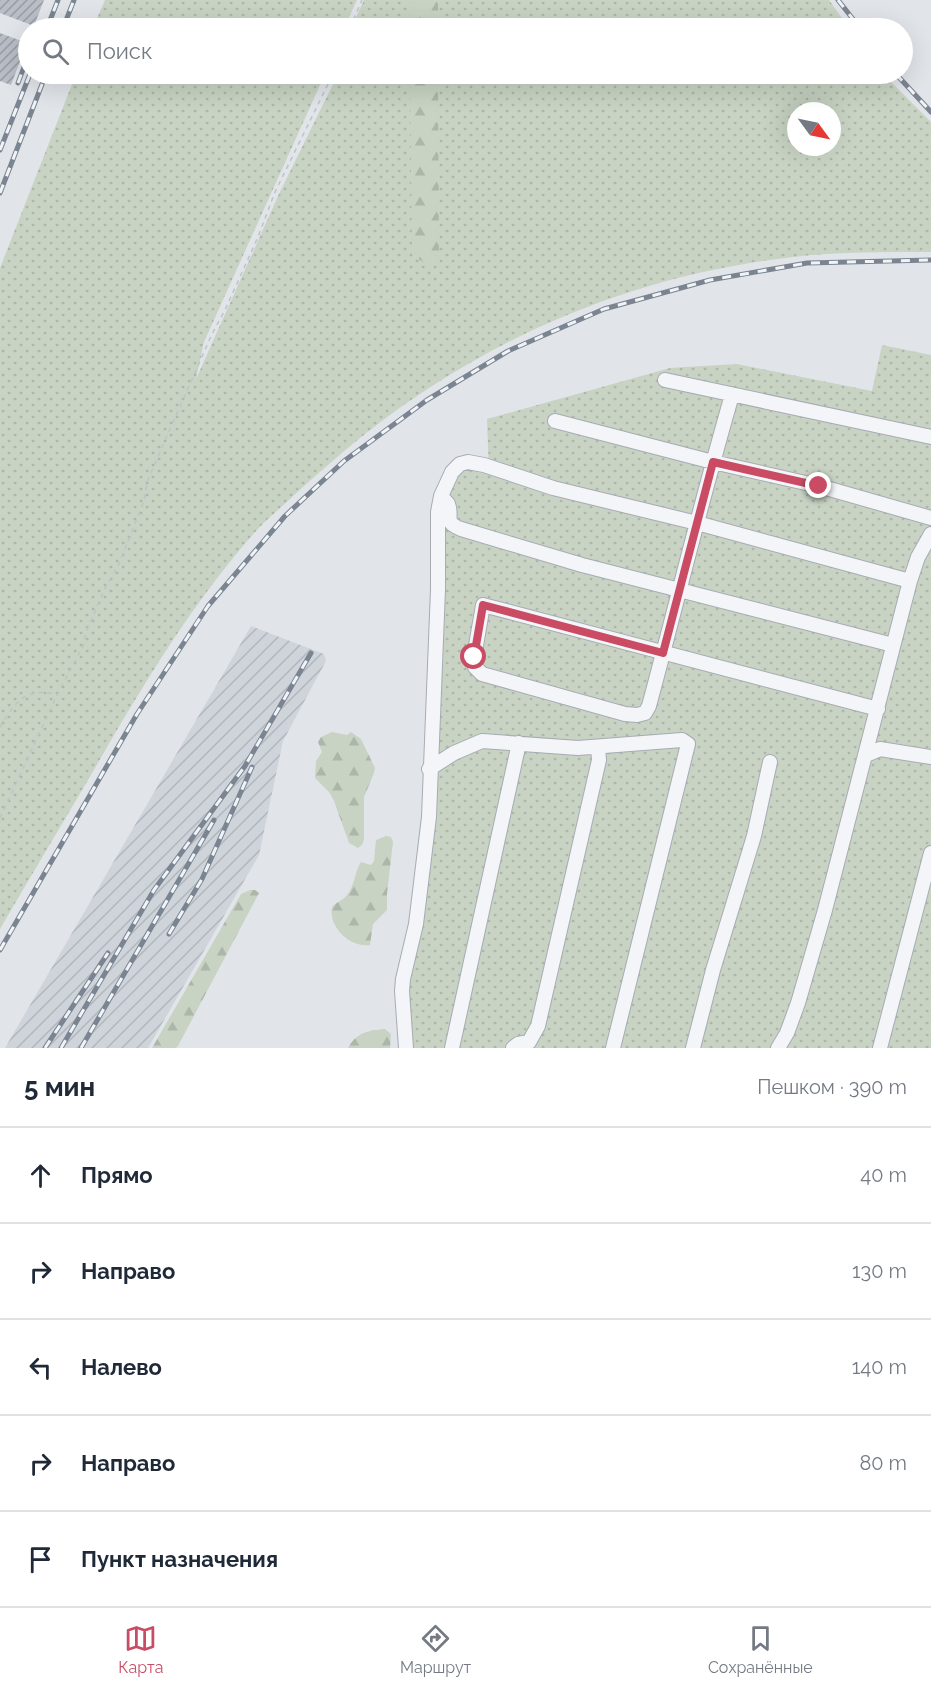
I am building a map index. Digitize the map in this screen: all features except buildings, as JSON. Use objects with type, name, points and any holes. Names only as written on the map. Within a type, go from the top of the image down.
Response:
[{"type":"lane","points":[[665,380],[931,437]]},
{"type":"lane","points":[[732,395],[713,462],[679,591],[663,653],[649,706],[645,713],[637,715],[482,674],[475,667],[474,657],[483,605],[663,653],[878,709]]},
{"type":"lane","points":[[555,421],[713,462],[819,486],[931,518]]},
{"type":"lane","points":[[406,1048],[402,991],[420,894],[429,817],[429,769],[438,589],[438,512],[441,496],[452,472],[460,464],[468,462],[484,465],[554,488],[697,523],[910,581]]},
{"type":"lane","points":[[441,496],[448,506],[449,520],[461,530],[679,591],[893,645]]},
{"type":"lane","points":[[778,1048],[787,1033],[798,1003],[866,755],[910,581],[918,557],[931,534]]},
{"type":"lane","points":[[429,769],[473,743],[482,741],[578,748],[682,740],[688,744],[614,1048]]},
{"type":"lane","points":[[452,1048],[519,743]]},
{"type":"lane","points":[[513,1048],[518,1044],[529,1042],[538,1026],[599,760],[598,747]]},
{"type":"lane","points":[[866,755],[880,748],[931,757]]},
{"type":"lane","points":[[693,1048],[713,970],[754,836],[770,762]]},
{"type":"lane","points":[[880,1048],[931,853]]},
{"type":"path","points":[[354,18],[362,0]]},
{"type":"path","points":[[0,818],[57,695],[78,657],[86,632],[106,586],[118,566],[144,501],[147,482],[212,334],[258,237],[275,192],[328,84]]},
{"type":"path","points":[[0,727],[15,704],[25,696],[35,692],[57,695]]},
{"type":"shaded area","points":[[251,626],[324,654],[326,661],[283,741],[259,855],[148,1048],[5,1048]]},
{"type":"green space","points":[[105,0],[357,0],[349,18],[97,18]]},
{"type":"green space","points":[[364,0],[829,0],[842,18],[356,18]]},
{"type":"green space","points":[[410,0],[438,0],[438,18],[410,18]]},
{"type":"green space","points":[[72,84],[320,84],[204,342],[196,379],[278,196],[333,84],[893,84],[931,122],[931,252],[826,254],[706,271],[648,286],[592,305],[537,328],[484,355],[432,386],[370,430],[257,530],[188,618],[128,711],[0,929],[0,268]]},
{"type":"green space","points":[[410,84],[438,84],[439,252],[428,265],[412,255]]},
{"type":"green space","points":[[882,345],[931,355],[931,1048],[409,1048],[405,976],[418,924],[439,553],[451,475],[461,466],[489,472],[487,419],[670,368],[737,364],[872,391]]},
{"type":"green space","points":[[332,732],[347,735],[351,732],[361,739],[375,768],[364,797],[364,840],[358,848],[349,843],[334,801],[329,792],[315,778],[316,761],[322,752],[318,742],[321,737]]},
{"type":"green space","points":[[386,836],[391,837],[393,842],[387,910],[373,924],[370,945],[362,945],[348,940],[337,929],[333,922],[332,907],[344,899],[350,891],[361,862],[371,865],[374,861],[376,840]]},
{"type":"green space","points":[[250,890],[259,893],[178,1046],[176,1048],[152,1048],[241,894]]},
{"type":"green space","points":[[385,1029],[391,1034],[390,1048],[348,1048],[363,1033]]},
{"type":"railway","points":[[51,18],[58,0]]},
{"type":"railway","points":[[67,18],[74,0]]},
{"type":"railway","points":[[838,0],[852,18]]},
{"type":"railway","points":[[0,150],[26,84]]},
{"type":"railway","points":[[0,193],[42,84]]},
{"type":"railway","points":[[905,84],[931,112]]},
{"type":"railway","points":[[0,950],[137,714],[208,606],[285,516],[344,461],[427,400],[508,351],[604,309],[710,280],[807,263],[931,260]]},
{"type":"railway","points":[[61,1048],[154,890],[245,766],[311,653]]},
{"type":"railway","points":[[169,934],[202,879],[252,767]]},
{"type":"railway","points":[[81,1048],[214,820]]},
{"type":"railway","points":[[45,1048],[108,953]]},
{"type":"route","points":[[474,657],[483,605],[663,653],[713,462],[819,486]]}]
